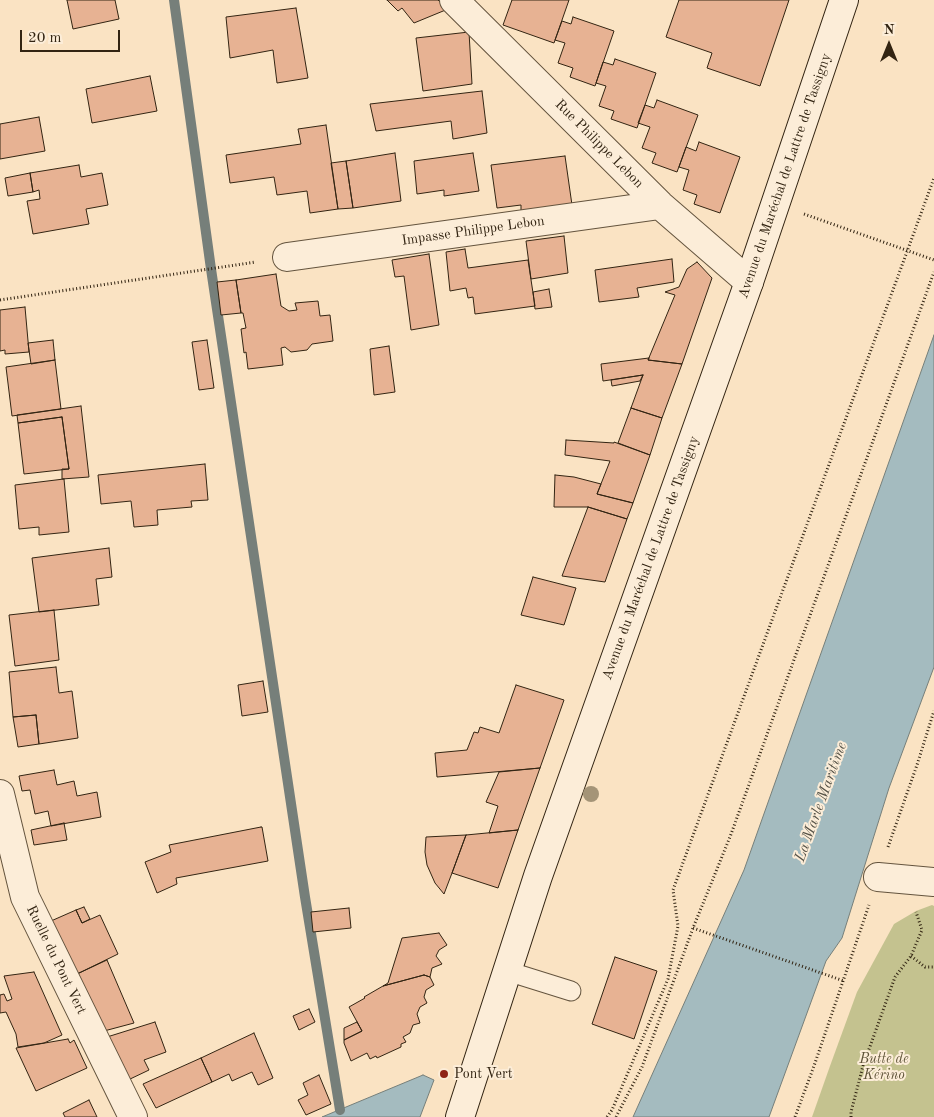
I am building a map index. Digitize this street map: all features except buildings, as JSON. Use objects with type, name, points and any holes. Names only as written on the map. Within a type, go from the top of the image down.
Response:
[{"type":"main road","name":"Avenue du Maréchal de Lattre de Tassigny","points":[[460,1117],[542,866],[749,282],[844,0]]},
{"type":"main road","name":"Rue Philippe Lebon","points":[[468,6],[660,205],[749,282]]},
{"type":"main road","name":"Impasse Philippe Lebon","points":[[286,257],[660,205]]},
{"type":"main road","name":"Ruelle du Pont Vert","points":[[0,794],[25,896],[133,1117]]},
{"type":"main road","points":[[878,877],[934,882]]},
{"type":"lane","points":[[507,971],[571,991]]},
{"type":"path","points":[[607,1117],[612,1110],[668,979],[678,926],[673,890],[934,178]]},
{"type":"path","points":[[776,204],[934,260]]},
{"type":"path","points":[[0,300],[222,267]]},
{"type":"path","points":[[616,1117],[642,1067],[693,928],[730,837],[934,272]]},
{"type":"path","points":[[795,1117],[844,981],[934,710]]},
{"type":"path","points":[[693,928],[844,981]]},
{"type":"path","points":[[851,1117],[863,1066],[895,977],[911,956],[925,967],[934,968]]},
{"type":"green space","name":"Butte de Kérino","points":[[934,906],[934,1117],[812,1117],[857,992],[894,924],[916,911]]},
{"type":"water","name":"La Marle Maritime","points":[[934,335],[934,667],[889,788],[842,938],[826,961],[769,1117],[633,1117],[744,870]]},
{"type":"water","points":[[423,1075],[434,1080],[420,1117],[322,1117]]},
{"type":"waterway","points":[[174,0],[211,269],[305,897],[340,1110]]},
{"type":"place","name":"Pont Vert","points":[[444,1074]]}]
